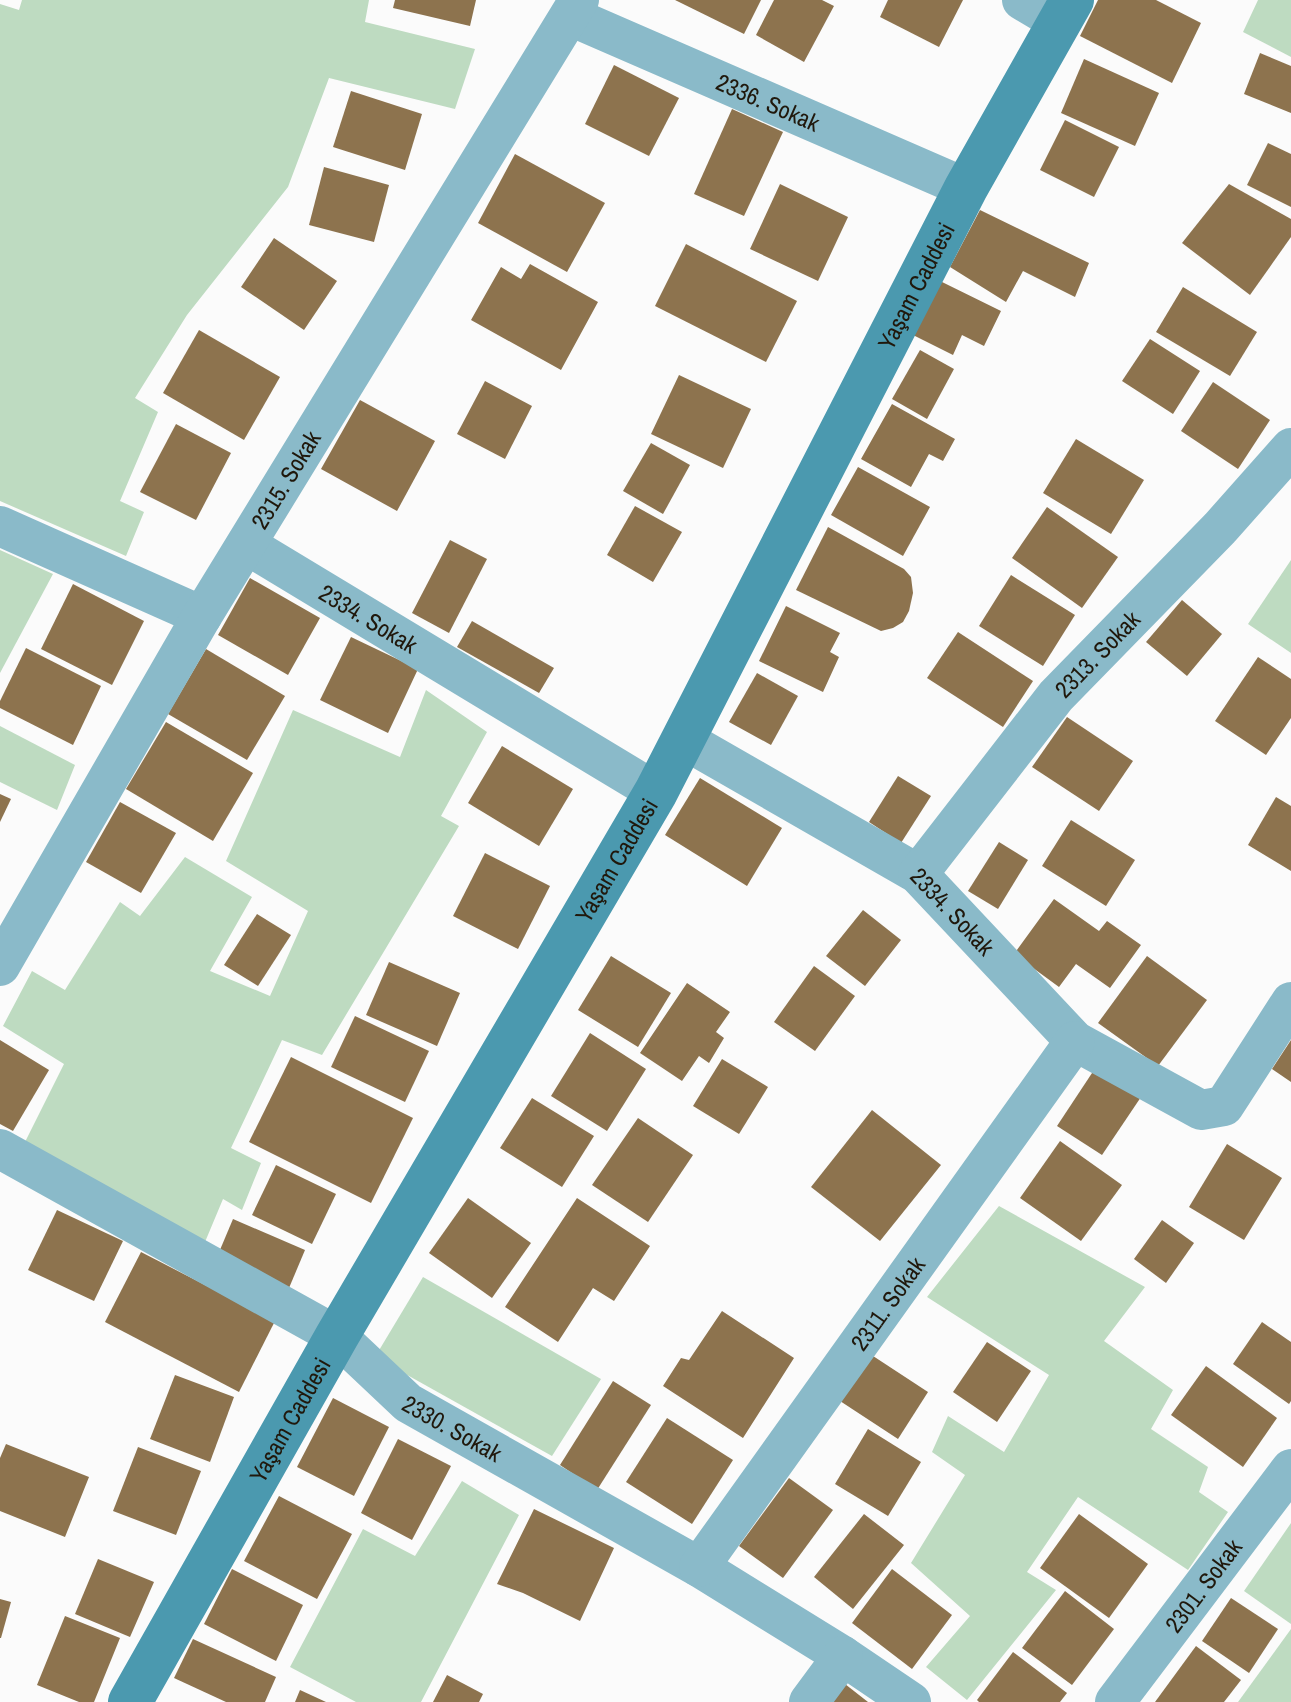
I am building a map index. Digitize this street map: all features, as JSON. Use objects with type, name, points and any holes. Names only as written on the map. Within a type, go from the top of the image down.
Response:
[{"type":"street","points":[[1022,0],[1066,11]]},
{"type":"street","name":"2336. Sokak","points":[[575,8],[966,188]]},
{"type":"street","name":"2315. Sokak","points":[[0,966],[202,616],[575,8]]},
{"type":"street","name":"Yaşam Caddesi","points":[[130,1702],[337,1336],[656,792],[966,188],[1066,11]]},
{"type":"street","name":"2313. Sokak","points":[[918,874],[1056,696],[1220,528],[1291,448]]},
{"type":"street","points":[[0,526],[202,616]]},
{"type":"street","name":"2334. Sokak","points":[[247,545],[656,792]]},
{"type":"street","name":"2334. Sokak","points":[[683,739],[918,874],[1075,1041],[1201,1110],[1224,1106],[1291,1002]]},
{"type":"street","name":"2311. Sokak","points":[[699,1567],[1075,1041]]},
{"type":"street","name":"2330. Sokak","points":[[0,1149],[337,1336],[408,1403],[699,1567],[911,1702]]},
{"type":"street","name":"2301. Sokak","points":[[1115,1702],[1291,1469]]},
{"type":"street","points":[[809,1702],[843,1656]]},
{"type":"green space","points":[[22,0],[369,0],[365,22],[475,49],[455,109],[329,78],[288,187],[187,315],[135,398],[158,412],[120,501],[144,512],[126,556],[0,501],[0,4],[19,10]]},
{"type":"green space","points":[[1258,0],[1291,0],[1291,57],[1243,32]]},
{"type":"green space","points":[[0,550],[53,574],[0,673]]},
{"type":"green space","points":[[1291,560],[1291,653],[1248,624]]},
{"type":"green space","points":[[426,690],[487,732],[441,816],[459,826],[322,1055],[282,1040],[231,1148],[261,1163],[242,1210],[223,1199],[205,1242],[23,1146],[64,1064],[3,1026],[32,971],[65,990],[120,902],[140,916],[185,857],[252,897],[210,971],[270,996],[308,911],[226,861],[293,710],[400,757]]},
{"type":"green space","points":[[0,726],[75,765],[57,810],[0,782]]},
{"type":"green space","points":[[999,1206],[1145,1287],[1104,1341],[1173,1390],[1151,1429],[1208,1467],[1199,1492],[1228,1512],[1188,1570],[1078,1497],[1027,1572],[1056,1590],[967,1700],[926,1667],[970,1616],[911,1563],[965,1475],[932,1452],[948,1416],[1004,1452],[1049,1375],[927,1297]]},
{"type":"green space","points":[[423,1277],[601,1379],[552,1456],[375,1357]]},
{"type":"green space","points":[[462,1481],[519,1515],[421,1702],[356,1702],[290,1667],[363,1529],[415,1556]]},
{"type":"green space","points":[[1291,1523],[1291,1624],[1244,1591]]},
{"type":"green space","points":[[1291,1629],[1291,1702],[1238,1702]]},
{"type":"building","points":[[395,0],[476,0],[470,26],[393,8]]},
{"type":"building","points":[[675,0],[761,0],[744,34]]},
{"type":"building","points":[[774,0],[822,0],[834,6],[804,62],[756,35]]},
{"type":"building","points":[[888,0],[963,0],[939,47],[880,17]]},
{"type":"building","points":[[1098,0],[1156,0],[1201,23],[1172,83],[1080,36]]},
{"type":"building","points":[[1260,53],[1291,66],[1291,113],[1244,94]]},
{"type":"building","points":[[1084,59],[1159,93],[1135,146],[1061,113]]},
{"type":"building","points":[[614,65],[679,98],[649,156],[585,124]]},
{"type":"building","points":[[351,91],[422,114],[405,170],[333,147]]},
{"type":"building","points":[[732,109],[783,132],[744,216],[694,194]]},
{"type":"building","points":[[1065,120],[1119,147],[1094,197],[1040,170]]},
{"type":"building","points":[[1268,143],[1291,154],[1291,207],[1247,185]]},
{"type":"building","points":[[515,154],[605,203],[567,272],[478,223]]},
{"type":"building","points":[[324,167],[389,185],[374,242],[309,225]]},
{"type":"building","points":[[780,184],[848,217],[818,281],[750,249]]},
{"type":"building","points":[[1229,184],[1291,219],[1291,237],[1250,295],[1182,243]]},
{"type":"building","points":[[980,210],[1089,263],[1075,297],[1023,271],[1006,302],[950,267]]},
{"type":"building","points":[[274,238],[337,281],[304,330],[241,287]]},
{"type":"building","points":[[686,244],[797,301],[766,362],[655,306]]},
{"type":"building","points":[[530,264],[598,302],[561,370],[471,320],[501,267],[521,279]]},
{"type":"building","points":[[940,281],[1001,311],[984,346],[962,335],[953,355],[913,335]]},
{"type":"building","points":[[1183,287],[1257,332],[1230,376],[1156,332]]},
{"type":"building","points":[[199,330],[280,377],[244,440],[163,393]]},
{"type":"building","points":[[1150,339],[1200,371],[1173,414],[1122,381]]},
{"type":"building","points":[[920,350],[954,369],[927,419],[892,399]]},
{"type":"building","points":[[679,375],[751,409],[723,468],[651,434]]},
{"type":"building","points":[[485,381],[532,406],[505,459],[457,434]]},
{"type":"building","points":[[1213,382],[1270,420],[1238,469],[1181,431]]},
{"type":"building","points":[[360,400],[435,441],[397,511],[321,469]]},
{"type":"building","points":[[892,404],[955,439],[943,461],[929,454],[911,487],[861,459]]},
{"type":"building","points":[[176,424],[231,453],[196,520],[140,492]]},
{"type":"building","points":[[1076,439],[1144,480],[1111,534],[1043,493]]},
{"type":"building","points":[[651,443],[690,465],[663,514],[623,491]]},
{"type":"building","points":[[858,467],[930,507],[903,556],[831,515]]},
{"type":"building","points":[[635,506],[682,532],[653,582],[607,555]]},
{"type":"building","points":[[1047,507],[1118,557],[1082,608],[1012,558]]},
{"type":"building","points":[[828,527],[904,569],[911,577],[913,593],[903,622],[881,631],[796,590]]},
{"type":"building","points":[[450,540],[487,559],[449,633],[412,613]]},
{"type":"building","points":[[1011,575],[1075,615],[1043,666],[979,626]]},
{"type":"building","points":[[250,578],[320,618],[288,675],[218,635]]},
{"type":"building","points":[[73,584],[144,621],[112,685],[41,649]]},
{"type":"building","points":[[1182,600],[1222,634],[1187,676],[1146,642]]},
{"type":"building","points":[[786,606],[840,633],[830,652],[839,657],[823,692],[759,661]]},
{"type":"building","points":[[472,621],[554,668],[539,693],[457,647]]},
{"type":"building","points":[[958,632],[1033,681],[1003,727],[927,678]]},
{"type":"building","points":[[351,637],[418,669],[388,733],[320,700]]},
{"type":"building","points":[[26,648],[101,686],[73,745],[0,708],[0,701]]},
{"type":"building","points":[[206,649],[285,696],[247,760],[168,714]]},
{"type":"building","points":[[1258,657],[1291,679],[1291,718],[1266,755],[1215,721]]},
{"type":"building","points":[[757,673],[798,696],[771,745],[729,722]]},
{"type":"building","points":[[1067,717],[1133,761],[1099,811],[1032,767]]},
{"type":"building","points":[[166,722],[253,773],[213,841],[126,789]]},
{"type":"building","points":[[502,746],[573,789],[539,846],[468,803]]},
{"type":"building","points":[[898,776],[931,796],[901,843],[869,822]]},
{"type":"building","points":[[700,778],[782,828],[747,886],[665,835]]},
{"type":"building","points":[[0,794],[11,799],[0,822]]},
{"type":"building","points":[[1276,797],[1291,806],[1291,871],[1248,845]]},
{"type":"building","points":[[120,802],[176,833],[141,893],[86,862]]},
{"type":"building","points":[[1071,820],[1135,860],[1106,906],[1042,866]]},
{"type":"building","points":[[999,842],[1028,860],[998,909],[968,891]]},
{"type":"building","points":[[485,853],[550,886],[518,949],[453,916]]},
{"type":"building","points":[[1054,899],[1099,931],[1107,921],[1141,945],[1110,988],[1076,964],[1059,987],[1014,954]]},
{"type":"building","points":[[863,910],[901,940],[865,986],[826,956]]},
{"type":"building","points":[[257,914],[291,935],[258,986],[224,965]]},
{"type":"building","points":[[611,956],[671,993],[638,1047],[578,1010]]},
{"type":"building","points":[[1147,956],[1207,1000],[1158,1066],[1098,1023]]},
{"type":"building","points":[[389,962],[460,993],[437,1046],[366,1015]]},
{"type":"building","points":[[814,966],[855,996],[815,1051],[774,1022]]},
{"type":"building","points":[[687,983],[730,1012],[716,1032],[724,1038],[709,1063],[699,1056],[682,1081],[640,1053]]},
{"type":"building","points":[[355,1016],[429,1051],[405,1102],[331,1067]]},
{"type":"building","points":[[590,1033],[646,1069],[607,1131],[551,1096]]},
{"type":"building","points":[[0,1040],[49,1070],[13,1131],[0,1124]]},
{"type":"building","points":[[1291,1040],[1291,1082],[1272,1069]]},
{"type":"building","points":[[291,1057],[413,1118],[371,1203],[249,1142]]},
{"type":"building","points":[[722,1059],[768,1087],[739,1134],[693,1106]]},
{"type":"building","points":[[1096,1067],[1141,1097],[1102,1155],[1057,1126]]},
{"type":"building","points":[[532,1098],[594,1136],[562,1187],[500,1148]]},
{"type":"building","points":[[872,1110],[941,1165],[880,1241],[811,1187]]},
{"type":"building","points":[[638,1118],[693,1155],[648,1222],[592,1185]]},
{"type":"building","points":[[1060,1141],[1122,1185],[1081,1241],[1020,1198]]},
{"type":"building","points":[[1227,1144],[1282,1178],[1244,1240],[1189,1207]]},
{"type":"building","points":[[276,1165],[336,1194],[312,1244],[252,1215]]},
{"type":"building","points":[[468,1198],[531,1243],[492,1298],[429,1253]]},
{"type":"building","points":[[577,1198],[650,1246],[614,1301],[593,1288],[558,1342],[505,1307]]},
{"type":"building","points":[[57,1210],[123,1241],[94,1301],[28,1270]]},
{"type":"building","points":[[233,1219],[305,1250],[289,1288],[217,1257]]},
{"type":"building","points":[[1162,1220],[1194,1243],[1166,1283],[1134,1259]]},
{"type":"building","points":[[141,1252],[275,1321],[239,1392],[105,1322]]},
{"type":"building","points":[[722,1311],[794,1358],[743,1438],[663,1386],[681,1358],[689,1360]]},
{"type":"building","points":[[1262,1322],[1291,1342],[1289,1404],[1233,1364]]},
{"type":"building","points":[[987,1342],[1031,1371],[997,1422],[953,1392]]},
{"type":"building","points":[[870,1354],[928,1392],[898,1439],[840,1401]]},
{"type":"building","points":[[1206,1366],[1277,1418],[1243,1467],[1171,1415]]},
{"type":"building","points":[[175,1375],[234,1397],[210,1462],[150,1439]]},
{"type":"building","points":[[613,1381],[651,1405],[597,1490],[560,1465]]},
{"type":"building","points":[[333,1398],[389,1427],[354,1496],[297,1467]]},
{"type":"building","points":[[667,1418],[733,1460],[692,1524],[626,1482]]},
{"type":"building","points":[[868,1429],[921,1462],[888,1516],[835,1484]]},
{"type":"building","points":[[398,1439],[451,1466],[412,1540],[361,1513]]},
{"type":"building","points":[[6,1444],[89,1477],[65,1537],[0,1511],[0,1458]]},
{"type":"building","points":[[138,1447],[201,1471],[176,1535],[113,1511]]},
{"type":"building","points":[[789,1478],[833,1510],[783,1578],[739,1546]]},
{"type":"building","points":[[279,1496],[352,1534],[317,1599],[244,1561]]},
{"type":"building","points":[[534,1509],[614,1548],[580,1621],[497,1584]]},
{"type":"building","points":[[864,1514],[904,1545],[853,1609],[814,1577]]},
{"type":"building","points":[[1079,1514],[1148,1564],[1109,1618],[1040,1568]]},
{"type":"building","points":[[98,1559],[154,1582],[130,1637],[75,1614]]},
{"type":"building","points":[[232,1569],[303,1605],[276,1661],[204,1624]]},
{"type":"building","points":[[892,1569],[952,1615],[912,1669],[852,1623]]},
{"type":"building","points":[[1065,1591],[1114,1629],[1072,1685],[1022,1648]]},
{"type":"building","points":[[1231,1598],[1278,1629],[1249,1673],[1202,1641]]},
{"type":"building","points":[[0,1599],[11,1602],[1,1638],[0,1638]]},
{"type":"building","points":[[65,1616],[120,1638],[94,1702],[79,1702],[37,1685]]},
{"type":"building","points":[[193,1639],[276,1677],[265,1702],[226,1702],[174,1678]]},
{"type":"building","points":[[1196,1646],[1241,1680],[1224,1702],[1155,1702]]},
{"type":"building","points":[[1013,1652],[1067,1693],[1060,1702],[977,1700]]},
{"type":"building","points":[[447,1675],[483,1694],[479,1702],[433,1702]]},
{"type":"building","points":[[845,1684],[868,1702],[832,1702]]},
{"type":"building","points":[[300,1690],[326,1702],[295,1702]]}]
